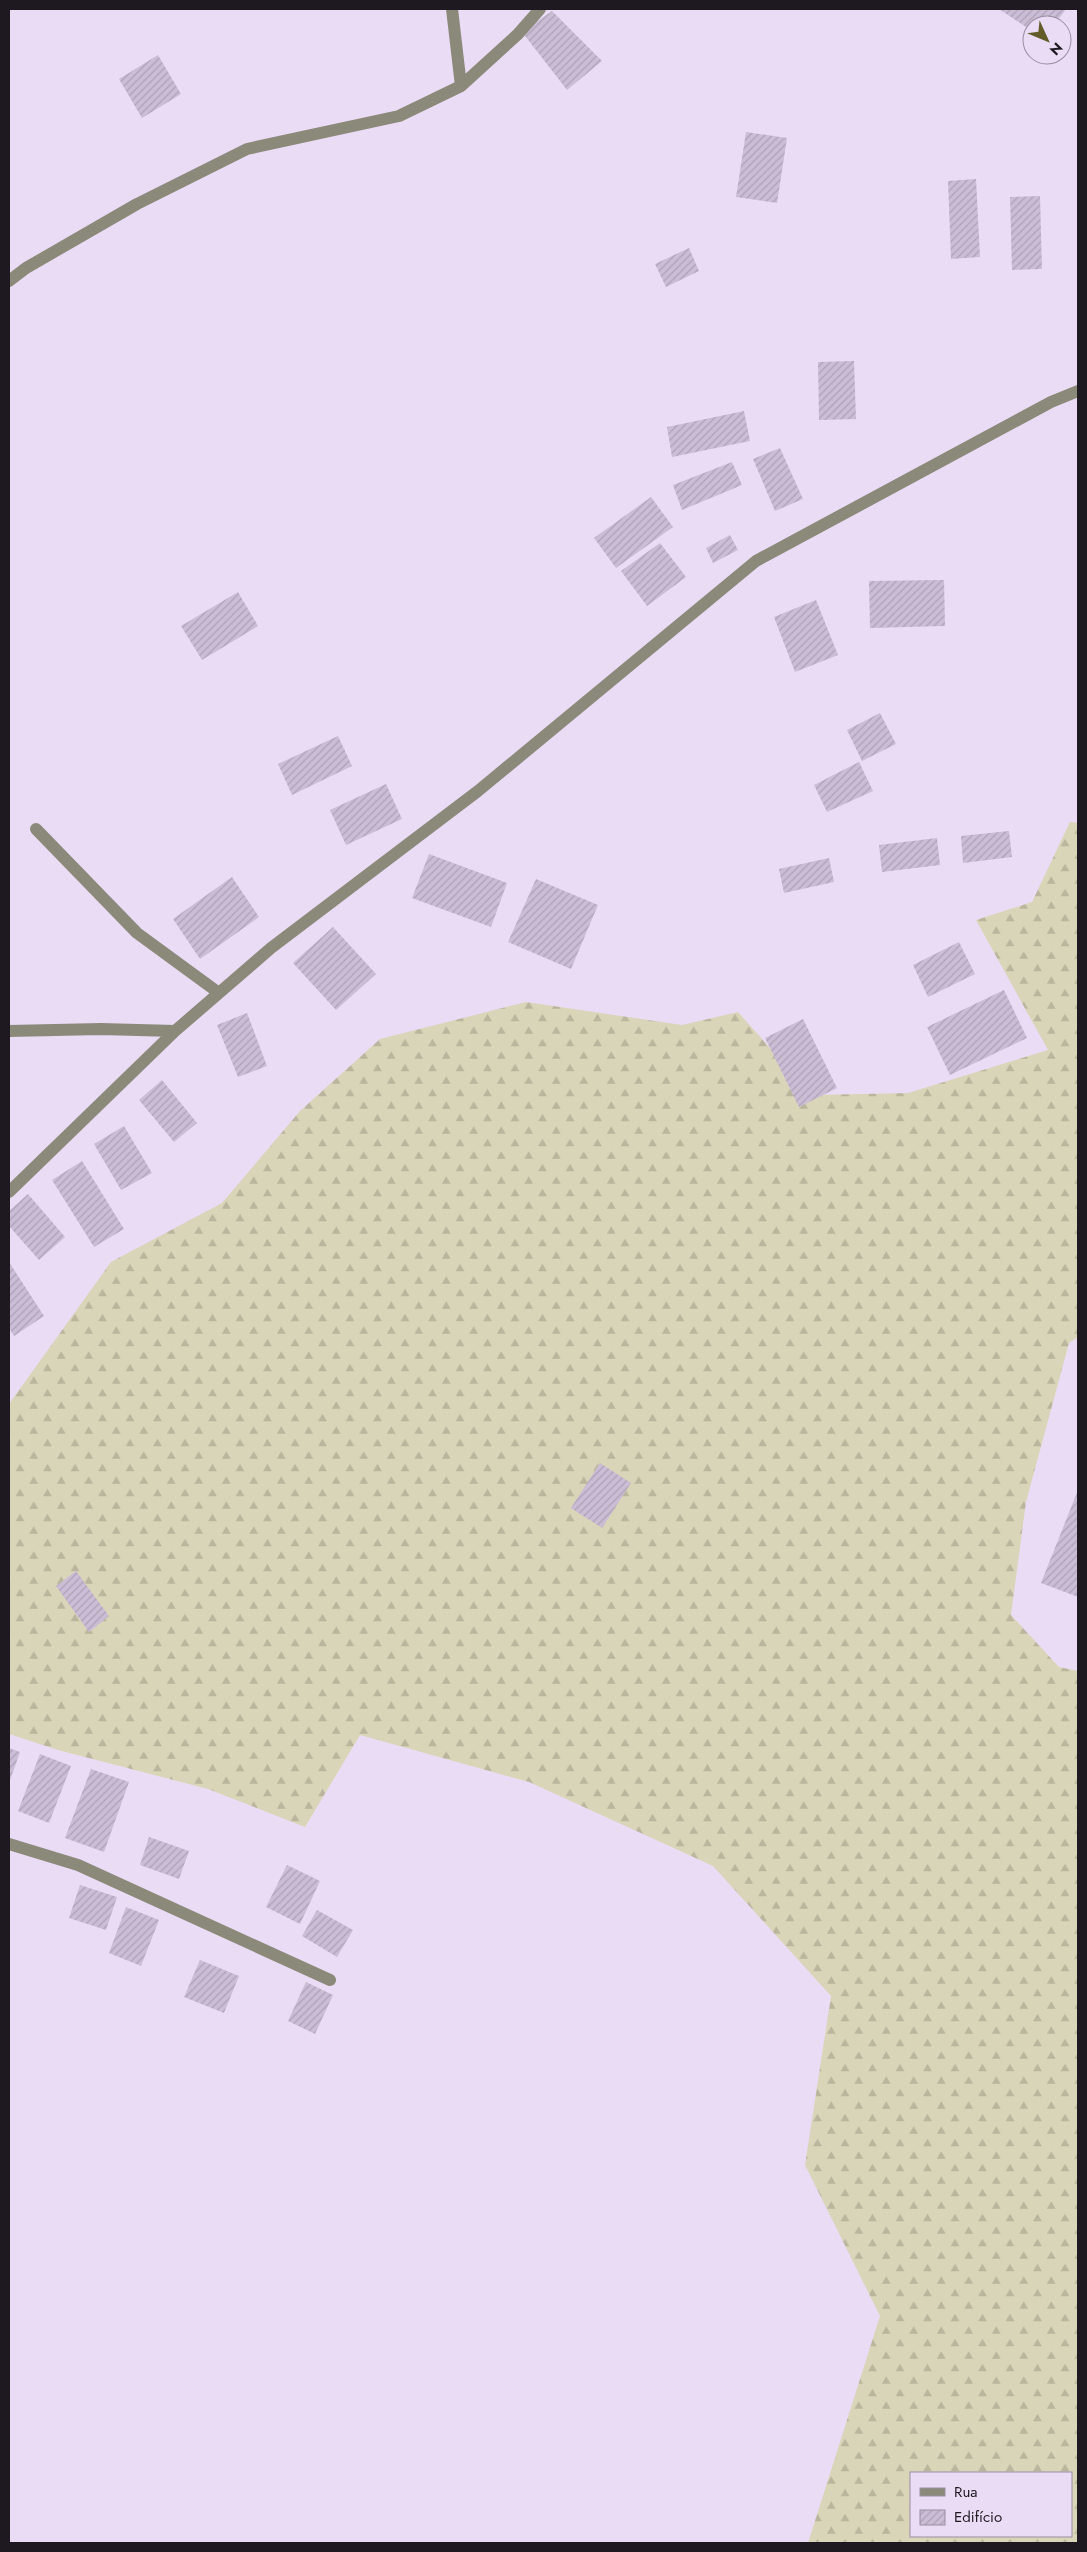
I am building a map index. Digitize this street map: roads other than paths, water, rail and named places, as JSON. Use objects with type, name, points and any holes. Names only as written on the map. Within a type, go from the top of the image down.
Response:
[{"type":"street","points":[[452,9],[461,86]]},
{"type":"street","points":[[9,281],[26,268],[137,204],[247,149],[399,116],[461,86],[518,34],[540,9]]},
{"type":"street","points":[[9,1192],[175,1031],[271,948],[478,791],[756,561],[1051,402],[1078,391]]},
{"type":"street","points":[[36,829],[137,933],[219,993]]},
{"type":"street","points":[[9,1031],[101,1029],[175,1031]]},
{"type":"street","points":[[9,1844],[78,1865],[330,1980]]}]
